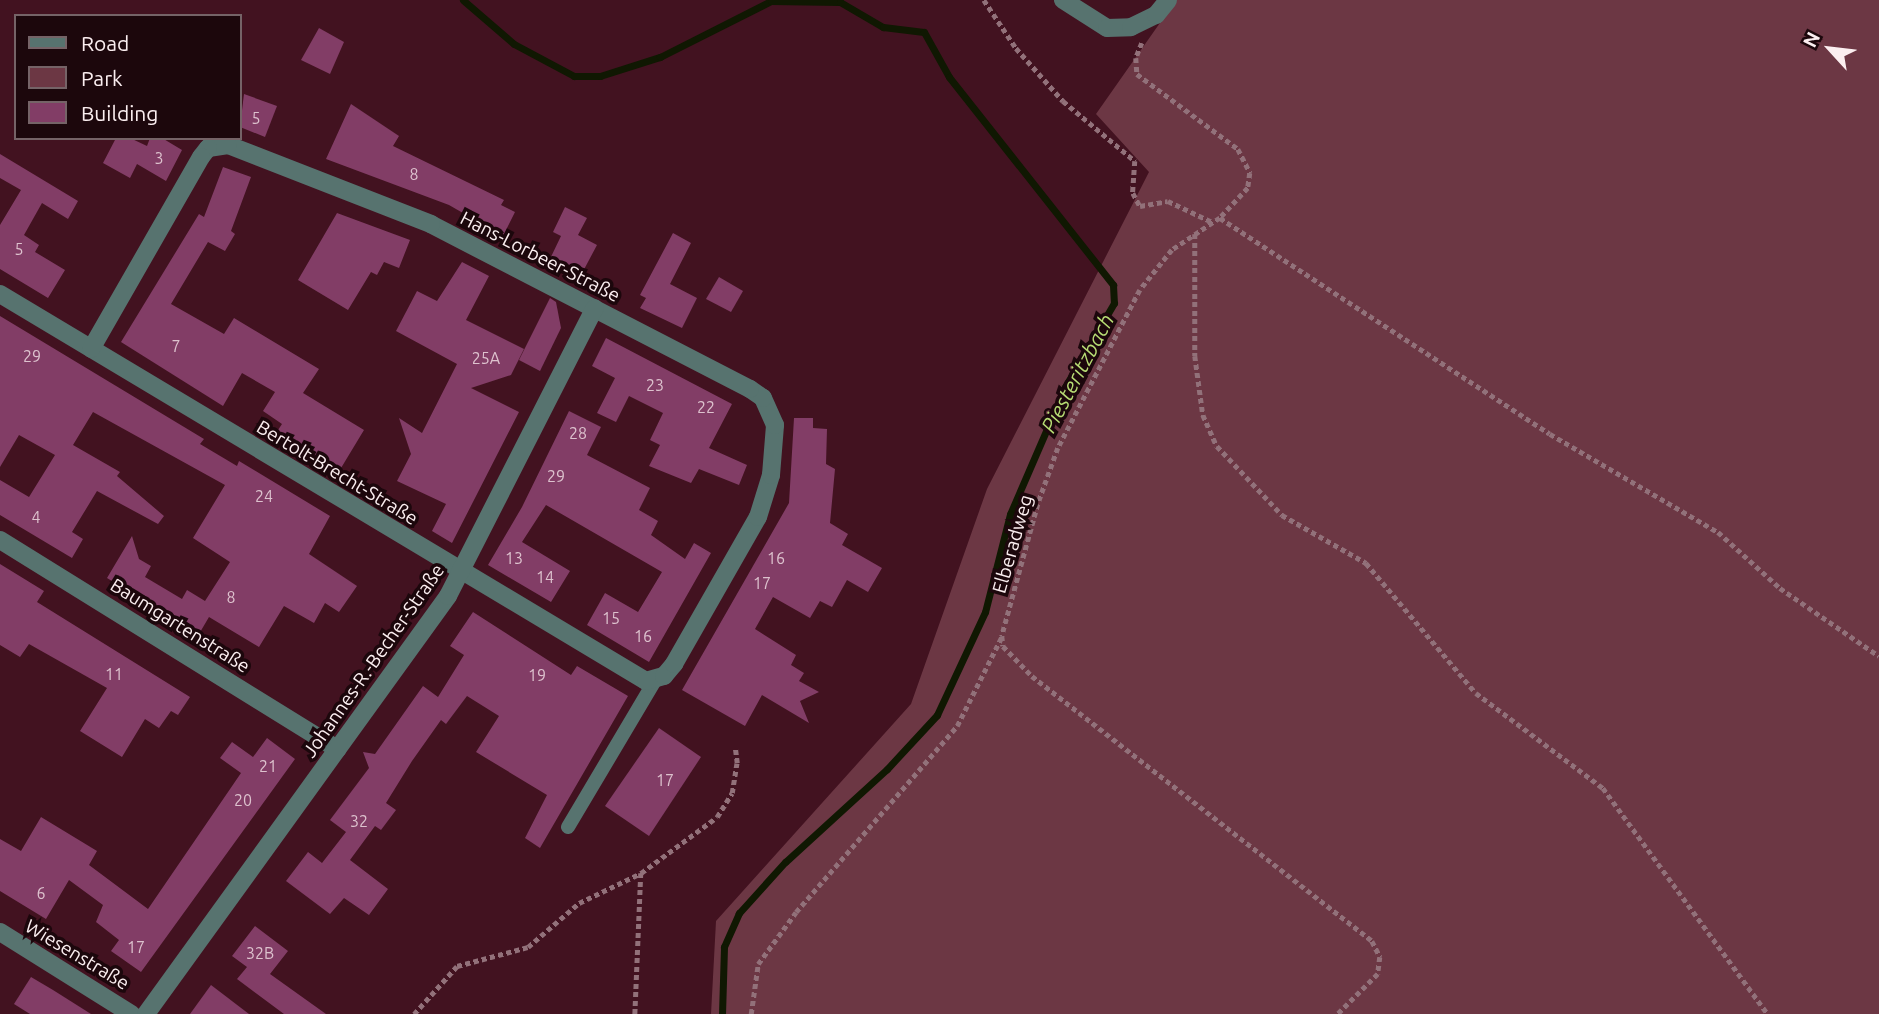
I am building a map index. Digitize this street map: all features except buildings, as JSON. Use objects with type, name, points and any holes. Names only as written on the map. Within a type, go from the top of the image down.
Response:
[{"type":"street","points":[[1063,0],[1107,28],[1131,27],[1156,15],[1168,0]]},
{"type":"street","name":"Hans-Lorbeer-Straße","points":[[92,349],[201,157],[219,144],[404,212],[750,388],[763,398],[775,425],[771,475],[758,517],[674,664],[654,682]]},
{"type":"street","name":"Bertolt-Brecht-Straße","points":[[0,294],[636,676],[654,682]]},
{"type":"street","name":"Johannes-R.-Becher-Straße","points":[[146,1014],[462,572],[595,308]]},
{"type":"street","name":"Baumgartenstraße","points":[[0,540],[337,749]]},
{"type":"street","name":"Wiesenstraße","points":[[0,932],[131,1014]]},
{"type":"lane","points":[[568,827],[654,682]]},
{"type":"path","points":[[984,0],[1016,48],[1063,101],[1135,161],[1133,193],[1140,206],[1168,201],[1213,223]]},
{"type":"path","name":"Elberadweg","points":[[751,1014],[758,964],[796,912],[957,726],[1002,636],[1058,448],[1140,290],[1172,250],[1220,218],[1248,188],[1247,161],[1228,139],[1137,74],[1136,58],[1156,15]]},
{"type":"path","points":[[1220,218],[1550,434],[1718,532],[1780,587],[1879,656]]},
{"type":"path","points":[[1195,233],[1195,356],[1203,415],[1217,446],[1282,516],[1366,564],[1476,693],[1603,788],[1768,1014]]},
{"type":"path","points":[[1002,636],[1009,655],[1032,676],[1372,940],[1380,957],[1378,974],[1338,1014]]},
{"type":"path","points":[[414,1014],[457,966],[528,947],[579,903],[641,873],[718,817],[732,793],[737,763],[735,747]]},
{"type":"path","points":[[635,1014],[641,873]]},
{"type":"green space","points":[[1176,0],[1879,0],[1879,1014],[711,1014],[716,921],[911,704],[987,489],[1149,172],[1096,114]]},
{"type":"waterway","name":"Piesteritzbach","points":[[463,0],[514,44],[574,76],[600,76],[660,57],[771,1],[840,2],[883,27],[924,32],[949,77],[1113,285],[1114,303],[1065,387],[1010,514],[985,612],[937,715],[887,769],[785,862],[739,913],[724,947],[722,1014]]}]
